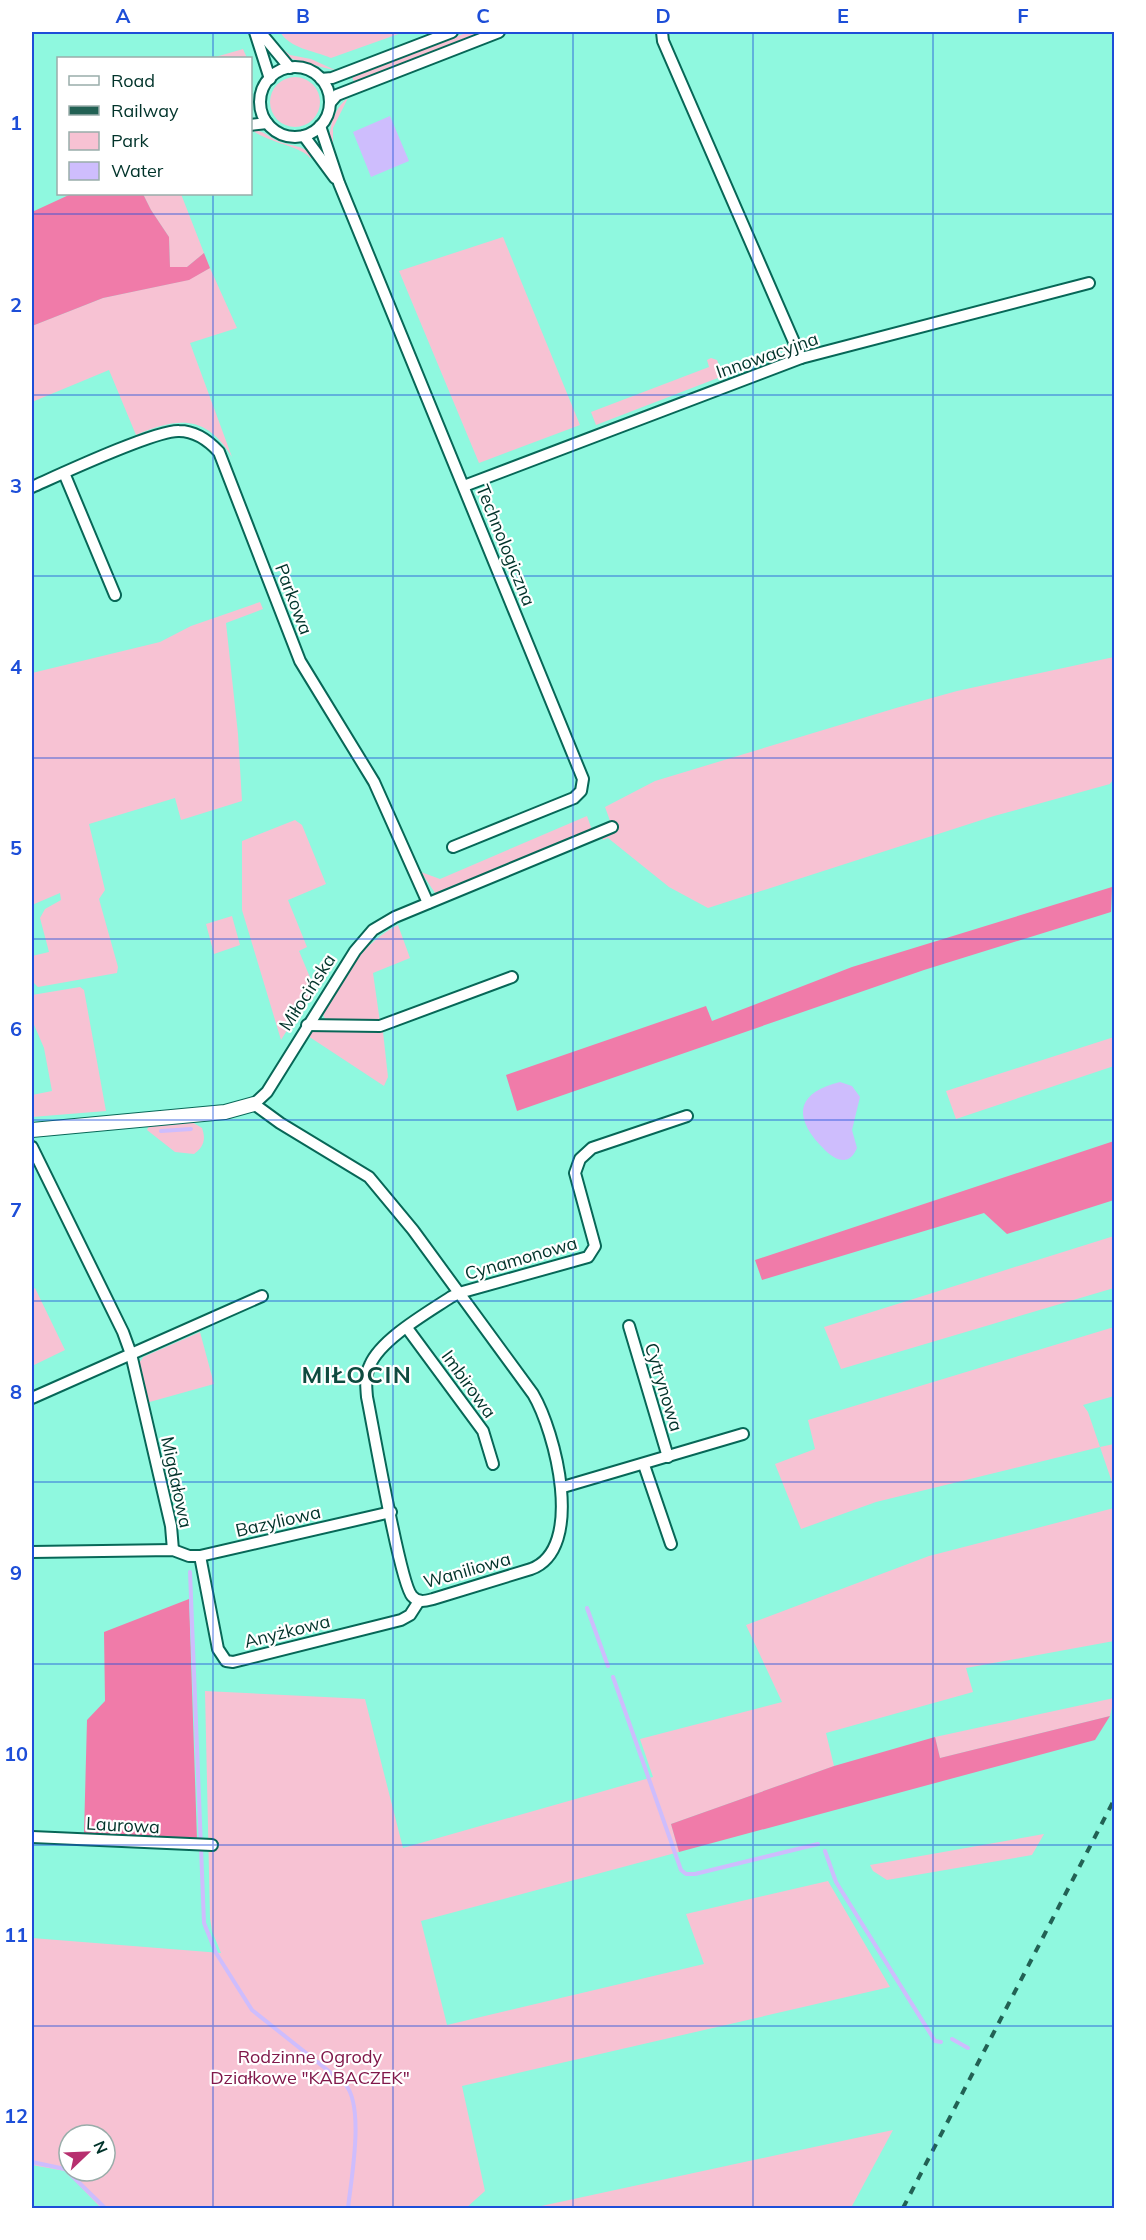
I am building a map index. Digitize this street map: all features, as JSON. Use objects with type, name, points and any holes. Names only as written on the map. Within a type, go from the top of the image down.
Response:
[{"type":"street","points":[[255,32],[270,79]]},
{"type":"street","points":[[260,32],[290,68]]},
{"type":"street","points":[[321,79],[332,78],[452,32]]},
{"type":"street","points":[[330,103],[337,95],[499,32]]},
{"type":"street","points":[[654,32],[663,36],[801,358]]},
{"type":"street","points":[[252,109],[260,101],[264,87],[270,79],[279,71],[290,68],[304,68],[321,79],[328,90],[330,103],[329,111],[320,126],[304,136],[284,135],[267,123],[260,101]]},
{"type":"street","points":[[252,125],[267,123]]},
{"type":"street","name":"Technologiczna","points":[[320,126],[339,183],[583,779],[581,791],[574,798],[453,847]]},
{"type":"street","name":"Technologiczna","points":[[304,136],[339,183]]},
{"type":"street","name":"Innowacyjna","points":[[464,486],[801,358],[1089,283]]},
{"type":"street","name":"Parkowa","points":[[32,487],[177,430],[191,432],[208,441],[219,452],[300,661],[374,783],[428,903]]},
{"type":"street","points":[[64,473],[115,595]]},
{"type":"street","name":"Miłocińska","points":[[255,1104],[267,1092],[355,951],[373,930],[395,917],[612,827]]},
{"type":"street","points":[[307,1025],[380,1026],[512,977]]},
{"type":"street","points":[[32,1130],[225,1112],[255,1104]]},
{"type":"street","name":"Waniliowa","points":[[255,1104],[272,1118],[369,1177],[392,1203],[459,1293],[538,1402],[563,1487],[555,1547],[547,1560],[531,1569],[433,1599],[419,1601],[413,1598],[406,1584],[366,1384],[370,1364],[376,1354],[407,1328],[459,1293]]},
{"type":"street","name":"Cynamonowa","points":[[459,1293],[588,1257],[595,1246],[574,1173],[580,1159],[592,1148],[687,1116]]},
{"type":"street","name":"Migdałowa","points":[[32,1147],[123,1332],[131,1354],[171,1526],[173,1550],[32,1552]]},
{"type":"street","points":[[32,1398],[262,1296]]},
{"type":"street","name":"Cytrynowa","points":[[629,1326],[668,1458]]},
{"type":"street","name":"Imbirowa","points":[[407,1328],[483,1431],[493,1464]]},
{"type":"street","name":"Cytrynowa","points":[[563,1487],[668,1458],[743,1434]]},
{"type":"street","points":[[644,1465],[671,1544]]},
{"type":"street","name":"Bazyliowa","points":[[173,1550],[189,1556],[200,1556],[391,1512]]},
{"type":"street","name":"Anyżkowa","points":[[200,1556],[218,1649],[226,1661],[232,1662],[401,1620],[410,1615],[419,1601]]},
{"type":"street","name":"Laurowa","points":[[32,1837],[212,1845]]},
{"type":"green space","points":[[280,32],[404,32],[331,58],[296,46]]},
{"type":"green space","points":[[468,32],[483,32],[354,82],[352,77]]},
{"type":"green space","points":[[278,45],[290,55],[311,59],[335,70],[287,57],[276,46]]},
{"type":"green space","points":[[243,49],[247,57],[215,57]]},
{"type":"green space","points":[[290,77],[300,77],[313,84],[320,97],[320,107],[313,120],[300,127],[290,127],[281,123],[274,116],[270,107],[270,97],[274,88],[281,81]]},
{"type":"green space","points":[[348,98],[333,128],[331,147],[330,134],[335,113]]},
{"type":"green space","points":[[252,130],[301,148],[313,157],[310,158],[300,151]]},
{"type":"green space","points":[[144,195],[181,195],[204,253],[187,267],[170,267],[169,237]]},
{"type":"green space","points":[[503,237],[580,425],[479,463],[399,271]]},
{"type":"green space","points":[[210,268],[237,328],[190,343],[232,457],[212,433],[190,424],[165,425],[136,435],[109,370],[32,402],[32,326],[103,298],[188,280]]},
{"type":"green space","points":[[711,358],[717,360],[723,376],[596,425],[591,412],[709,367],[707,360]]},
{"type":"green space","points":[[260,602],[263,609],[226,623],[238,734],[242,801],[181,820],[175,798],[89,824],[105,890],[99,899],[118,967],[117,973],[38,987],[32,981],[32,956],[49,952],[40,918],[45,909],[61,900],[60,893],[32,905],[32,872],[34,869],[32,866],[32,673],[160,642],[191,626]]},
{"type":"green space","points":[[1114,657],[1114,784],[1112,781],[1110,784],[994,816],[708,908],[669,887],[608,838],[603,840],[601,835],[613,829],[605,807],[655,781],[957,691]]},
{"type":"green space","points":[[587,816],[592,830],[589,832],[435,893],[421,872],[440,879]]},
{"type":"green space","points":[[295,820],[302,825],[326,884],[288,900],[307,947],[299,951],[314,987],[281,1040],[242,910],[242,841]]},
{"type":"green space","points":[[232,916],[240,945],[214,954],[206,924]]},
{"type":"green space","points":[[398,925],[410,958],[373,973],[380,1022],[325,1019],[322,1012],[354,962],[374,941]]},
{"type":"green space","points":[[80,987],[84,990],[106,1111],[32,1117],[32,1095],[52,1091],[44,1048],[32,1020],[32,995]]},
{"type":"green space","points":[[313,1030],[383,1032],[388,1077],[384,1086],[308,1036]]},
{"type":"green space","points":[[1114,1037],[1114,1066],[956,1119],[946,1091]]},
{"type":"green space","points":[[192,1122],[202,1128],[204,1136],[202,1146],[194,1154],[175,1152],[147,1130],[150,1124]]},
{"type":"green space","points":[[1114,1236],[1114,1288],[841,1369],[824,1327]]},
{"type":"green space","points":[[35,1288],[65,1350],[32,1366],[32,1290]]},
{"type":"green space","points":[[1114,1327],[1114,1396],[1083,1405],[1088,1412],[1100,1447],[876,1502],[801,1529],[775,1464],[815,1449],[808,1420]]},
{"type":"green space","points":[[200,1332],[214,1384],[146,1403],[138,1365],[143,1357]]},
{"type":"green space","points":[[1114,1444],[1114,1488],[1100,1447]]},
{"type":"green space","name":"Rodzinne Ogrody Działkowe \"KABACZEK\"","points":[[1114,1508],[1114,1641],[966,1668],[973,1692],[826,1733],[834,1766],[671,1824],[679,1852],[421,1921],[447,2025],[704,1964],[686,1914],[828,1881],[890,1987],[462,2086],[485,2191],[466,2208],[101,2208],[77,2183],[117,2183],[117,2123],[57,2123],[57,2170],[32,2165],[32,1938],[221,1953],[212,1931],[210,1918],[205,1691],[365,1699],[403,1848],[653,1777],[640,1739],[782,1702],[746,1625],[929,1556]]},
{"type":"green space","points":[[1114,1698],[1110,1716],[940,1758],[935,1737]]},
{"type":"green space","points":[[1044,1834],[1032,1855],[887,1880],[873,1871],[870,1865]]},
{"type":"green space","points":[[893,2130],[851,2208],[532,2208]]},
{"type":"shaded area","points":[[69,195],[144,195],[169,237],[170,267],[187,267],[204,253],[210,268],[189,280],[103,298],[32,326],[32,212]]},
{"type":"shaded area","points":[[1112,887],[1111,912],[924,970],[517,1111],[506,1075],[706,1006],[712,1021],[852,967]]},
{"type":"shaded area","points":[[1114,1141],[1114,1200],[1007,1234],[984,1213],[762,1280],[755,1260]]},
{"type":"shaded area","points":[[189,1599],[197,1840],[84,1834],[87,1720],[105,1701],[104,1632]]},
{"type":"shaded area","points":[[1110,1716],[1095,1740],[679,1852],[671,1824],[834,1766],[935,1737],[940,1758]]},
{"type":"water","points":[[390,116],[409,161],[371,177],[353,132]]},
{"type":"water","points":[[840,1082],[852,1086],[860,1097],[852,1130],[857,1148],[846,1160],[833,1157],[820,1145],[811,1134],[803,1114],[808,1098],[826,1086]]},
{"type":"waterway","points":[[161,1131],[191,1129]]},
{"type":"waterway","points":[[190,1572],[204,1923],[216,1953],[252,2010],[345,2084],[351,2094],[356,2126],[348,2208]]},
{"type":"waterway","points":[[587,1608],[608,1666]]},
{"type":"waterway","points":[[613,1677],[681,1870],[686,1874],[695,1874],[818,1844]]},
{"type":"waterway","points":[[825,1851],[836,1882],[935,2041],[941,2042]]},
{"type":"waterway","points":[[952,2039],[968,2048]]},
{"type":"waterway","points":[[32,2162],[65,2169],[105,2208]]},
{"type":"railway","points":[[903,2208],[1114,1800]]},
{"type":"district","name":"MIŁOCIN","points":[[357,1374]]}]
